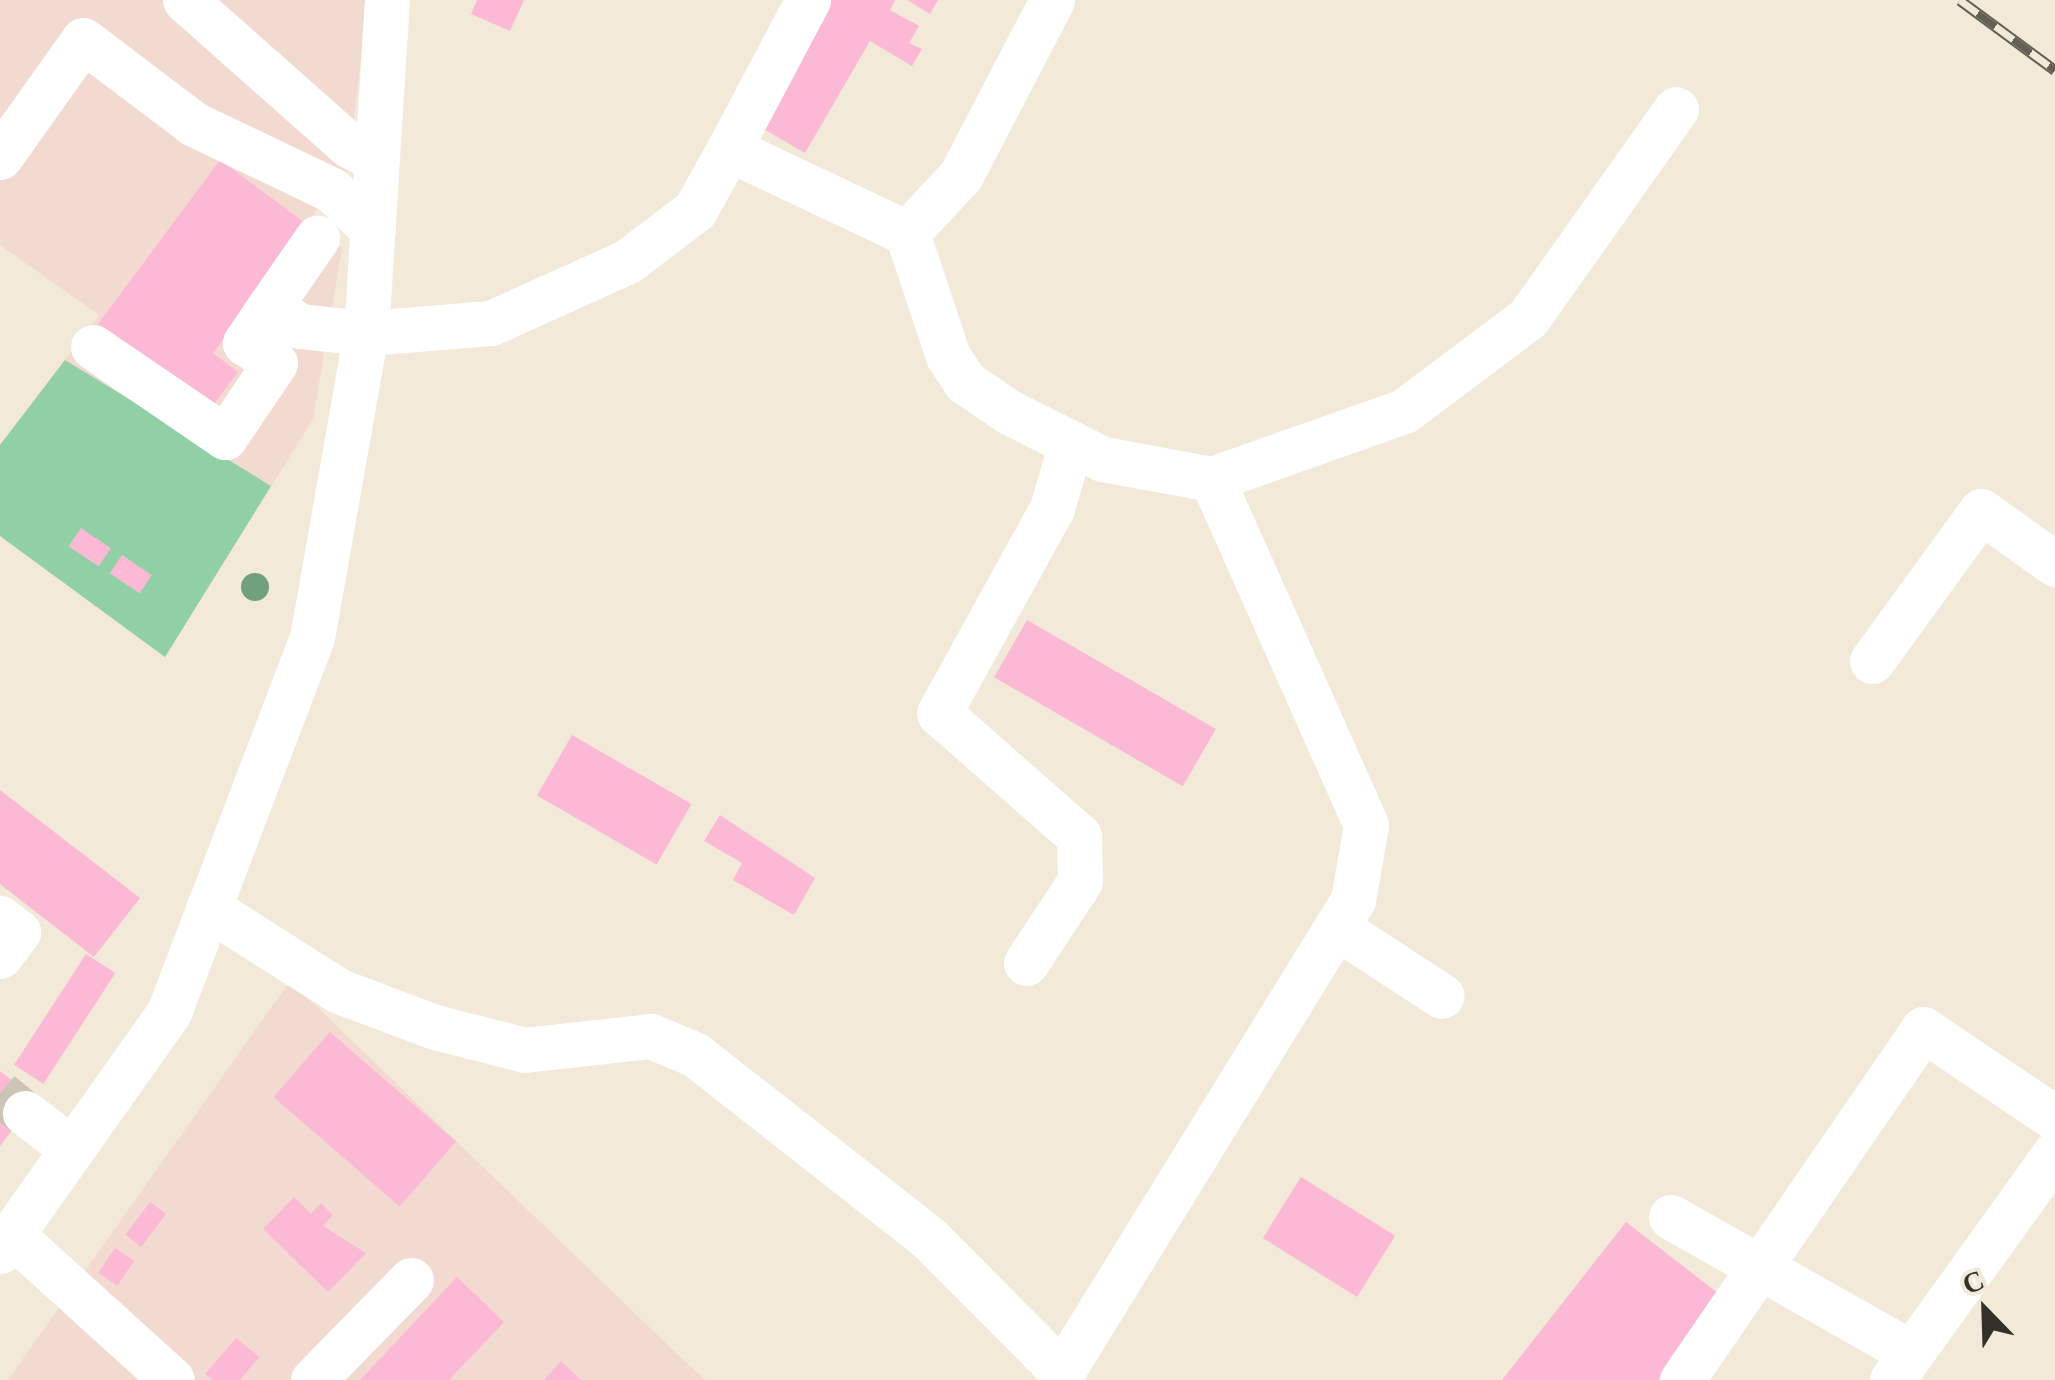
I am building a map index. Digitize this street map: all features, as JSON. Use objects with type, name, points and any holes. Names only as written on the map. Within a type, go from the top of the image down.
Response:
[{"type":"lane","points":[[184,0],[377,160]]},
{"type":"lane","points":[[282,332],[366,333],[491,323],[584,284],[694,210],[808,0]]},
{"type":"lane","points":[[907,233],[961,175],[1052,0]]},
{"type":"lane","points":[[172,1380],[6,1242],[169,1012],[312,638],[366,333],[377,160],[381,6]]},
{"type":"lane","points":[[0,157],[83,40],[194,124],[332,190],[373,230]]},
{"type":"lane","points":[[729,149],[907,233],[927,307],[965,382],[1104,459],[1212,479],[1404,411],[1528,318],[1676,109]]},
{"type":"lane","points":[[93,347],[226,436],[282,332],[316,238]]},
{"type":"lane","points":[[1026,964],[1080,882],[1079,836],[939,713],[1052,508],[1070,443]]},
{"type":"lane","points":[[208,908],[339,991],[435,1026],[525,1050],[652,1036],[696,1056],[929,1238],[1062,1372],[1336,926],[1366,857],[1366,824],[1212,479]]},
{"type":"lane","points":[[1872,661],[1981,511],[2055,564]]},
{"type":"lane","points":[[0,918],[18,932],[0,956]]},
{"type":"lane","points":[[1336,926],[1442,996]]},
{"type":"lane","points":[[1682,1380],[1923,1029],[2055,1118]]},
{"type":"lane","points":[[26,1113],[72,1150]]},
{"type":"lane","points":[[1671,1217],[1762,1268],[1901,1366],[2055,1154]]},
{"type":"lane","points":[[313,1380],[411,1280]]},
{"type":"shaded area","points":[[0,0],[368,0],[347,176],[339,171],[308,225],[342,248],[313,419],[165,657],[0,536],[0,445],[99,315],[0,245]]},
{"type":"shaded area","points":[[290,981],[672,1349],[705,1380],[8,1380]]},
{"type":"green space","points":[[65,360],[271,486],[165,657],[0,536],[0,445]]},
{"type":"building","points":[[477,0],[524,0],[510,31],[471,14]]},
{"type":"building","points":[[811,0],[895,0],[890,10],[919,26],[909,43],[922,49],[912,66],[870,41],[805,153],[743,117]]},
{"type":"building","points":[[907,0],[938,0],[930,14]]},
{"type":"building","points":[[220,160],[308,225],[213,353],[238,372],[211,408],[98,324]]},
{"type":"building","points":[[81,528],[111,548],[99,566],[69,546]]},
{"type":"building","points":[[122,555],[152,575],[140,593],[110,573]]},
{"type":"building","points":[[1027,620],[1216,729],[1183,786],[994,677]]},
{"type":"building","points":[[572,735],[692,804],[657,865],[537,796]]},
{"type":"building","points":[[0,790],[140,898],[94,957],[0,884]]},
{"type":"building","points":[[720,815],[815,878],[794,915],[733,880],[742,863],[704,841]]},
{"type":"building","points":[[86,954],[115,973],[43,1084],[14,1065]]},
{"type":"building","points":[[330,1032],[456,1142],[400,1206],[274,1097]]},
{"type":"building","points":[[0,1071],[36,1099],[0,1146]]},
{"type":"building","points":[[1301,1177],[1395,1236],[1357,1297],[1263,1238]]},
{"type":"building","points":[[294,1197],[311,1214],[321,1203],[333,1215],[323,1226],[366,1253],[328,1292],[263,1229]]},
{"type":"building","points":[[150,1202],[166,1214],[141,1247],[125,1235]]},
{"type":"building","points":[[1626,1222],[1723,1297],[1658,1380],[1502,1380]]},
{"type":"building","points":[[115,1248],[134,1261],[117,1286],[98,1273]]},
{"type":"building","points":[[457,1277],[504,1322],[449,1380],[360,1380]]},
{"type":"building","points":[[236,1338],[259,1357],[240,1380],[213,1380],[205,1374]]},
{"type":"building","points":[[561,1361],[581,1380],[544,1380]]},
{"type":"tunnel","points":[[0,1093],[25,1113]]},
{"type":"railway","points":[[1960,0],[2055,70]]}]
